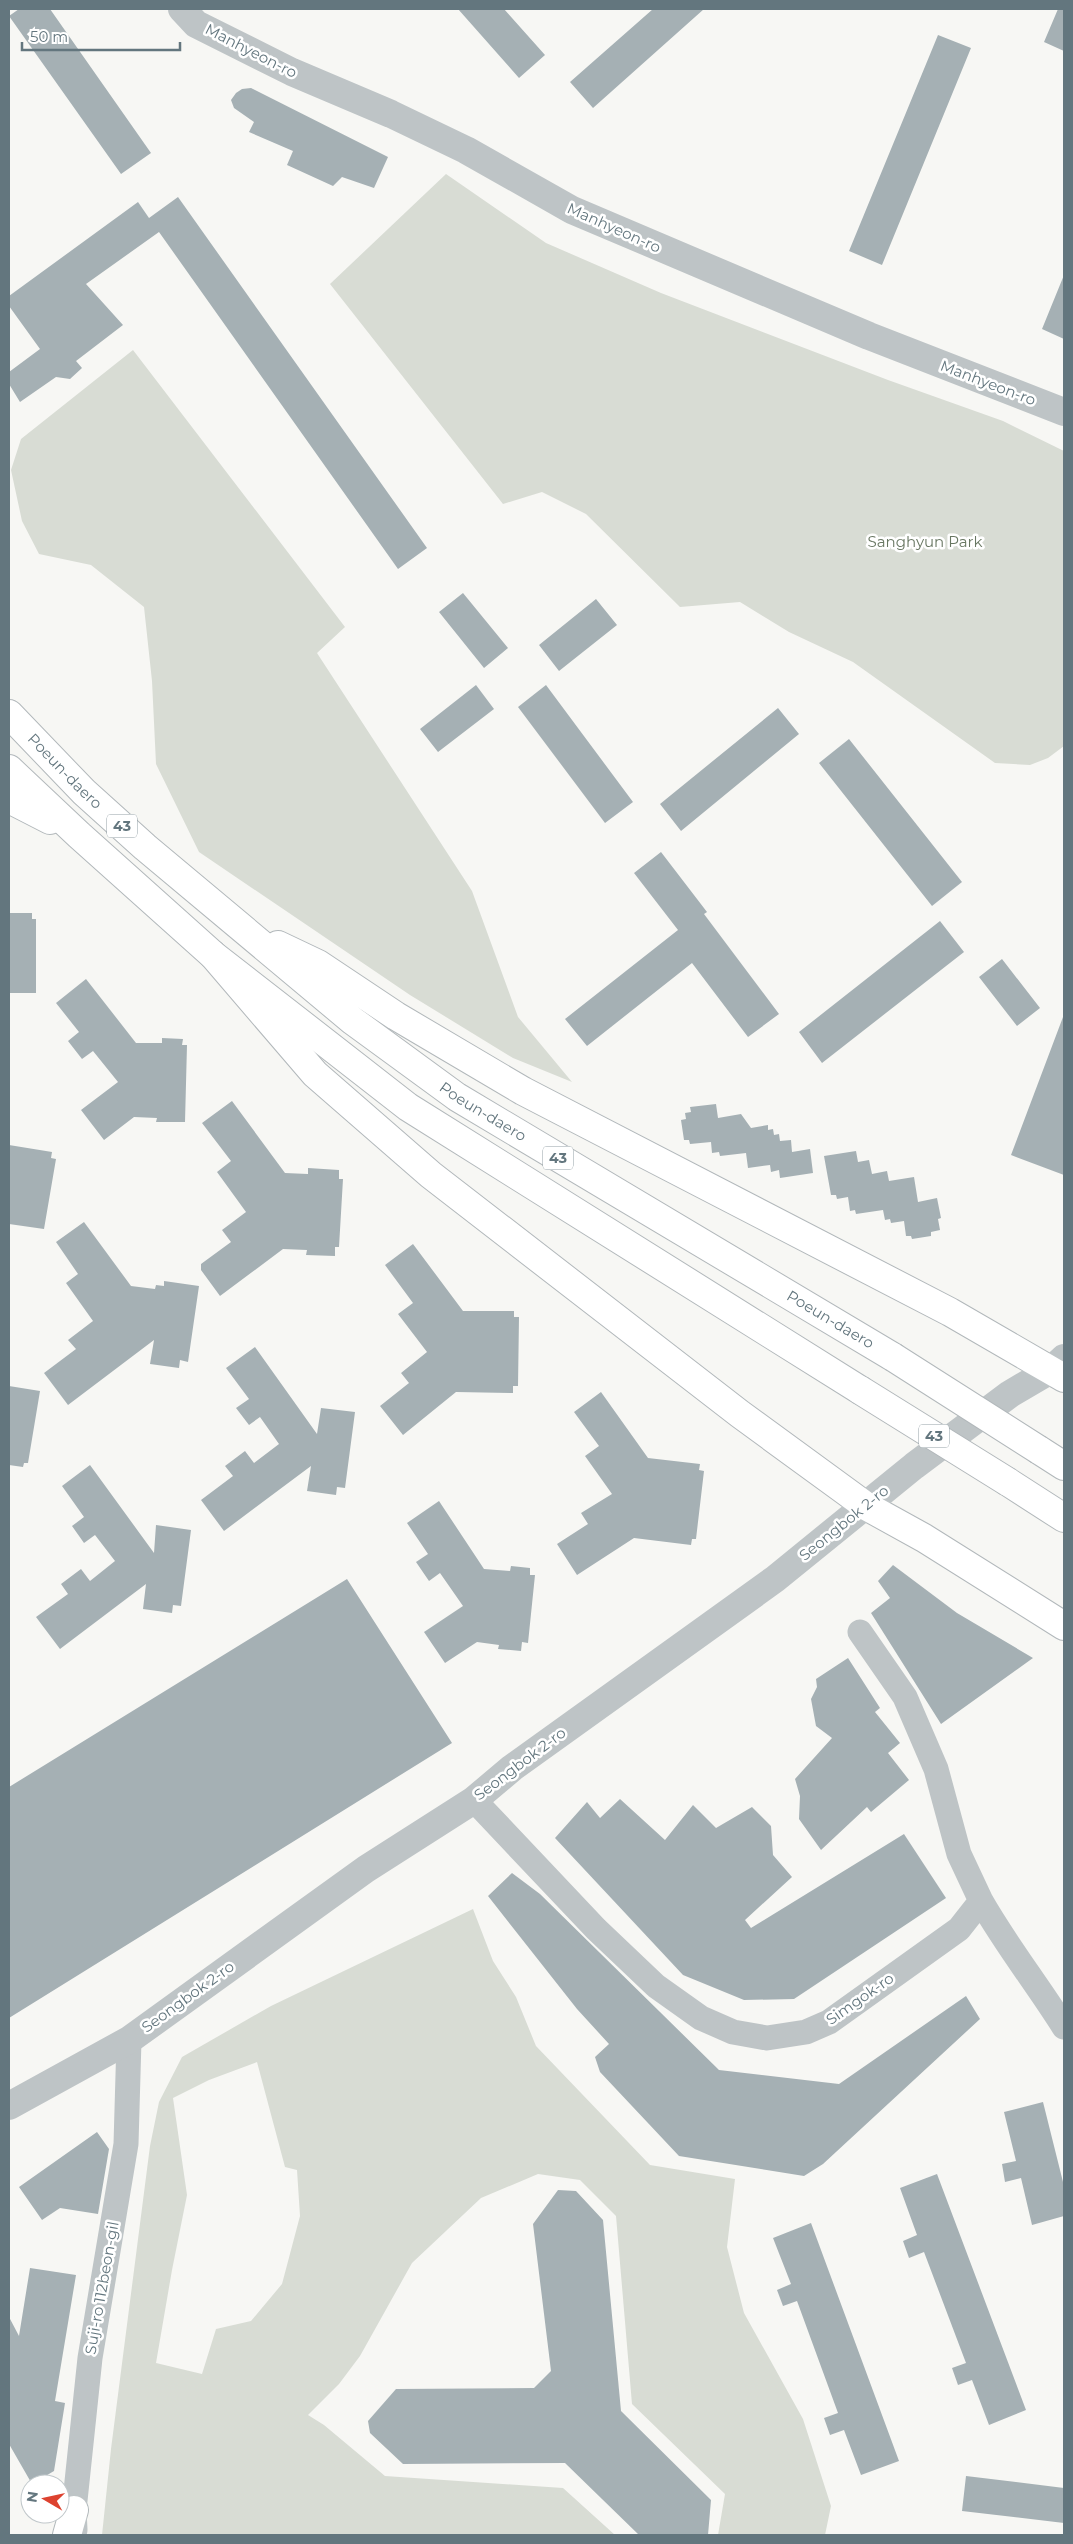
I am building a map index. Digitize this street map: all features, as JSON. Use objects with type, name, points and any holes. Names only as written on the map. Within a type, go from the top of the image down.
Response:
[{"type":"main road","name":"Poeun-daero","points":[[9,714],[84,792],[145,847],[353,1021],[457,1097],[893,1357],[1064,1466]]},
{"type":"main road","name":"43","points":[[9,769],[79,836],[213,955],[408,1107],[1064,1518]]},
{"type":"main road","points":[[9,799],[79,836]]},
{"type":"main road","points":[[244,929],[318,964],[396,1016],[523,1091],[1060,1368]]},
{"type":"main road","points":[[213,955],[315,1074],[431,1175],[740,1414],[866,1506],[924,1538],[1064,1626]]},
{"type":"street","name":"Manhyeon-ro","points":[[182,9],[196,24],[292,72],[391,114],[466,150],[572,210],[869,336],[1064,412]]},
{"type":"street","name":"Seongbok 2-ro","points":[[9,2106],[129,2040],[366,1869],[474,1800],[520,1762],[775,1579],[914,1466],[1010,1394],[1060,1368]]},
{"type":"street","points":[[860,1632],[905,1697],[936,1769],[959,1854],[981,1901],[1000,1934],[1028,1971],[1064,2027]]},
{"type":"street","name":"Simgok-ro","points":[[474,1800],[596,1929],[656,1986],[701,2018],[733,2032],[767,2038],[806,2032],[829,2022],[959,1929],[981,1901]]},
{"type":"street","name":"Suji-ro 112beon-gil","points":[[72,2527],[90,2358],[126,2144],[129,2040]]},
{"type":"green space","name":"Sanghyun Park","points":[[446,174],[546,243],[661,293],[888,380],[1003,421],[1064,451],[1064,746],[1048,758],[1030,765],[995,763],[853,662],[789,632],[740,602],[680,607],[586,514],[542,492],[503,504],[330,284]]},
{"type":"green space","points":[[133,350],[345,627],[317,653],[472,891],[518,1017],[572,1082],[513,1058],[410,995],[199,852],[156,764],[152,681],[144,607],[91,565],[39,554],[22,521],[11,470],[21,439]]},
{"type":"green space","points":[[473,1909],[493,1961],[516,1997],[536,2046],[650,2165],[735,2179],[727,2247],[744,2313],[803,2419],[831,2506],[825,2535],[718,2535],[725,2494],[632,2404],[616,2216],[580,2180],[538,2174],[481,2198],[412,2263],[360,2356],[339,2384],[308,2415],[324,2425],[385,2476],[563,2488],[615,2535],[102,2535],[111,2449],[150,2146],[159,2102],[182,2057],[271,2006]],"holes":[[[257,2062],[285,2167],[297,2170],[300,2216],[282,2284],[251,2321],[216,2329],[202,2374],[156,2363],[187,2195],[173,2098],[209,2080]]]},
{"type":"building","points":[[19,9],[50,9],[151,153],[121,174],[9,16]]},
{"type":"building","points":[[458,9],[504,9],[545,55],[519,78]]},
{"type":"building","points":[[653,9],[704,9],[593,108],[570,82]]},
{"type":"building","points":[[1058,9],[1064,9],[1064,51],[1044,42]]},
{"type":"building","points":[[938,35],[971,48],[882,265],[849,251]]},
{"type":"building","points":[[251,88],[388,157],[374,188],[342,177],[333,186],[287,165],[293,151],[249,132],[254,122],[234,108],[231,100],[236,93],[242,89]]},
{"type":"building","points":[[178,197],[427,548],[398,569],[159,232],[86,284],[123,325],[76,361],[82,368],[70,379],[56,377],[20,402],[9,384],[9,372],[40,349],[9,306],[9,296],[138,202],[149,218]]},
{"type":"building","points":[[1064,275],[1064,339],[1042,329]]},
{"type":"building","points":[[463,593],[508,648],[484,668],[439,612]]},
{"type":"building","points":[[596,599],[617,625],[559,671],[539,645]]},
{"type":"building","points":[[476,685],[494,709],[438,752],[420,729]]},
{"type":"building","points":[[546,685],[633,802],[605,823],[518,707]]},
{"type":"building","points":[[778,708],[799,734],[681,831],[660,804]]},
{"type":"building","points":[[849,739],[962,882],[932,906],[819,763]]},
{"type":"building","points":[[661,852],[707,912],[704,914],[779,1014],[748,1037],[692,963],[587,1046],[565,1019],[678,930],[634,873]]},
{"type":"building","points":[[9,913],[32,913],[32,919],[36,919],[36,993],[9,993]]},
{"type":"building","points":[[940,921],[964,952],[822,1063],[799,1032]]},
{"type":"building","points":[[1002,959],[1040,1008],[1017,1026],[979,977]]},
{"type":"building","points":[[86,979],[136,1043],[162,1043],[162,1038],[183,1039],[182,1045],[187,1045],[185,1122],[156,1122],[157,1118],[134,1117],[104,1140],[81,1110],[118,1082],[93,1051],[82,1059],[68,1041],[79,1032],[56,1003]]},
{"type":"building","points":[[1064,1018],[1064,1175],[1011,1155]]},
{"type":"building","points":[[232,1101],[285,1173],[308,1174],[308,1168],[339,1170],[339,1179],[343,1179],[339,1247],[335,1247],[335,1256],[306,1255],[307,1250],[283,1249],[220,1296],[201,1270],[201,1264],[231,1242],[222,1230],[246,1212],[217,1172],[231,1161],[202,1123]]},
{"type":"building","points":[[716,1104],[718,1118],[741,1114],[751,1128],[768,1125],[768,1130],[773,1129],[774,1135],[779,1134],[780,1141],[791,1140],[792,1152],[810,1149],[813,1173],[780,1178],[779,1170],[771,1172],[770,1165],[748,1168],[746,1153],[720,1156],[719,1152],[712,1153],[711,1142],[690,1144],[689,1140],[684,1140],[681,1120],[686,1119],[685,1113],[691,1112],[690,1107]]},
{"type":"building","points":[[9,1145],[52,1152],[51,1158],[56,1159],[44,1229],[9,1224]]},
{"type":"building","points":[[856,1151],[858,1162],[869,1160],[872,1174],[887,1171],[889,1181],[914,1177],[918,1202],[937,1198],[941,1218],[938,1219],[940,1230],[931,1232],[931,1236],[912,1239],[911,1236],[906,1236],[904,1221],[891,1223],[890,1219],[885,1220],[883,1210],[856,1214],[855,1210],[850,1211],[848,1197],[837,1199],[836,1195],[831,1195],[824,1156]]},
{"type":"building","points":[[84,1222],[131,1286],[155,1289],[156,1285],[164,1286],[164,1281],[199,1286],[188,1362],[180,1360],[179,1368],[150,1364],[154,1340],[68,1405],[44,1373],[76,1349],[68,1340],[93,1321],[66,1283],[78,1274],[56,1242]]},
{"type":"building","points":[[413,1244],[463,1311],[514,1311],[514,1317],[519,1317],[518,1386],[513,1386],[513,1393],[456,1392],[403,1435],[380,1406],[409,1383],[401,1373],[427,1352],[398,1314],[413,1303],[385,1265]]},
{"type":"building","points":[[255,1347],[317,1434],[321,1408],[355,1412],[345,1488],[337,1487],[336,1495],[307,1491],[311,1466],[224,1531],[201,1500],[233,1476],[225,1466],[245,1451],[254,1463],[279,1444],[260,1417],[249,1425],[236,1408],[249,1399],[226,1368]]},
{"type":"building","points":[[9,1386],[40,1391],[28,1463],[24,1463],[23,1467],[9,1465]]},
{"type":"building","points":[[601,1392],[648,1458],[700,1464],[699,1470],[704,1471],[696,1539],[692,1539],[691,1545],[634,1538],[577,1575],[557,1544],[588,1524],[581,1513],[612,1494],[585,1456],[599,1446],[574,1412]]},
{"type":"building","points":[[90,1465],[154,1553],[156,1525],[191,1530],[181,1606],[173,1605],[172,1613],[143,1609],[146,1584],[60,1649],[36,1617],[68,1594],[61,1584],[81,1569],[90,1581],[115,1561],[95,1535],[84,1543],[72,1526],[84,1517],[62,1486]]},
{"type":"building","points":[[439,1501],[484,1569],[510,1571],[511,1566],[530,1568],[530,1575],[535,1575],[528,1643],[522,1642],[521,1651],[498,1649],[499,1645],[477,1642],[445,1663],[424,1632],[463,1606],[440,1573],[429,1581],[416,1562],[428,1554],[407,1523]]},
{"type":"building","points":[[893,1565],[957,1613],[1033,1658],[941,1724],[871,1613],[890,1598],[878,1581]]},
{"type":"building","points":[[347,1579],[452,1743],[9,2018],[9,1787]]},
{"type":"building","points":[[848,1658],[880,1708],[875,1712],[900,1743],[888,1753],[909,1780],[871,1812],[867,1807],[821,1850],[799,1819],[800,1796],[795,1779],[832,1738],[816,1726],[811,1699],[817,1687],[816,1679]]},
{"type":"building","points":[[620,1799],[665,1840],[693,1805],[716,1828],[752,1807],[771,1826],[773,1855],[792,1877],[745,1920],[751,1928],[904,1834],[946,1898],[794,1999],[744,2000],[683,1975],[555,1838],[587,1802],[600,1818]]},
{"type":"building","points":[[512,1873],[540,1894],[719,2070],[839,2084],[966,1996],[980,2019],[823,2164],[804,2176],[679,2156],[600,2072],[595,2057],[609,2044],[577,2009],[488,1896]]},
{"type":"building","points":[[1043,2102],[1064,2186],[1064,2216],[1032,2225],[1021,2178],[1005,2182],[1002,2164],[1016,2161],[1004,2112]]},
{"type":"building","points":[[97,2132],[109,2149],[98,2214],[60,2208],[42,2220],[19,2187]]},
{"type":"building","points":[[937,2174],[1026,2410],[989,2425],[972,2380],[958,2385],[952,2368],[966,2363],[924,2252],[909,2258],[903,2241],[917,2235],[900,2188]]},
{"type":"building","points":[[558,2190],[576,2191],[603,2220],[621,2411],[711,2500],[708,2535],[639,2535],[565,2463],[403,2464],[370,2433],[368,2421],[396,2389],[534,2388],[551,2371],[533,2224]]},
{"type":"building","points":[[811,2223],[899,2461],[861,2475],[844,2430],[830,2435],[824,2418],[838,2413],[797,2301],[783,2306],[777,2290],[791,2284],[773,2238]]},
{"type":"building","points":[[30,2268],[76,2275],[55,2401],[65,2403],[54,2471],[49,2474],[26,2474],[9,2444],[9,2317],[19,2336]]},
{"type":"building","points":[[966,2476],[1064,2488],[1064,2523],[962,2511]]}]
